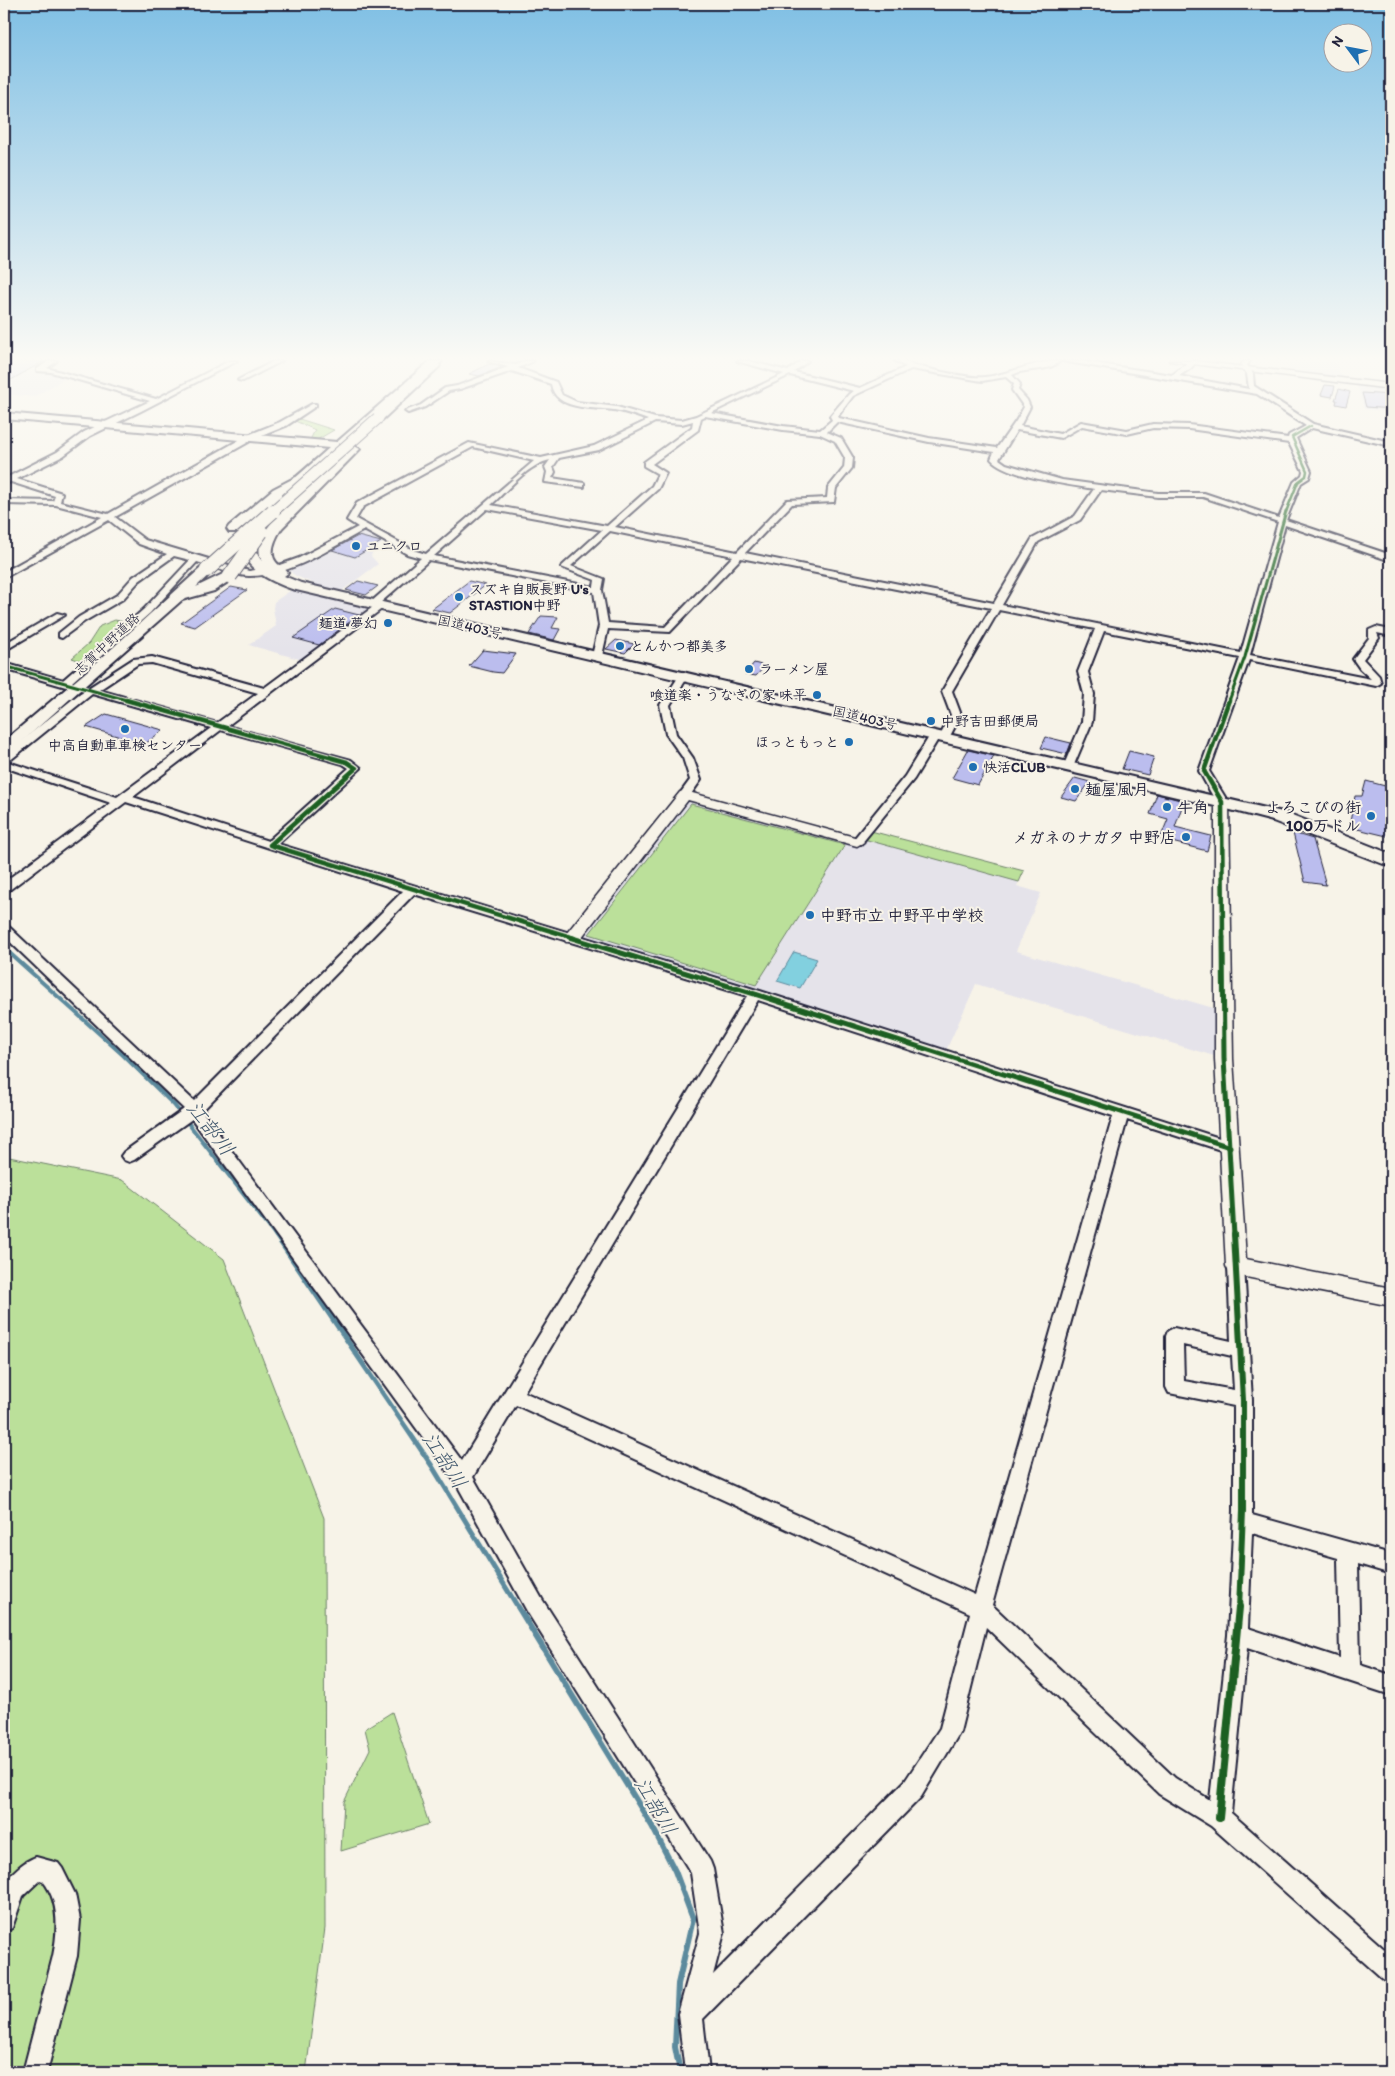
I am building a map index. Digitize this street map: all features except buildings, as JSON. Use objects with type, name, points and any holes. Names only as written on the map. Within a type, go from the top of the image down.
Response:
[{"type":"highway","points":[[269,538],[246,542],[247,533],[255,519],[324,458]]},
{"type":"highway","points":[[271,570],[265,554],[269,538],[277,525],[314,491],[345,458]]},
{"type":"highway","name":"国道403号","points":[[246,542],[251,557],[290,584],[1069,764],[1222,802],[1280,817],[1391,861]]},
{"type":"main road","name":"志賀中野道路","points":[[4,748],[94,673],[174,599],[200,565],[330,458]]},
{"type":"main road","points":[[174,599],[216,585],[230,576],[254,541],[338,464]]},
{"type":"main road","points":[[157,614],[233,529],[277,492],[296,481]]},
{"type":"street","points":[[7,480],[52,458]]},
{"type":"street","points":[[4,575],[214,458]]},
{"type":"street","points":[[448,458],[360,506],[352,520],[410,552],[450,563],[598,590]]},
{"type":"street","points":[[531,458],[541,460]]},
{"type":"street","points":[[4,888],[266,692],[377,605],[428,556],[529,467],[541,460],[550,458]]},
{"type":"street","points":[[557,458],[550,467],[551,472],[548,480],[581,485]]},
{"type":"street","points":[[596,656],[604,626],[598,590],[600,579],[565,567],[606,528],[655,486],[662,473],[647,464],[655,458]]},
{"type":"street","points":[[604,626],[667,630],[790,502],[831,500],[832,488],[848,468],[849,458]]},
{"type":"street","points":[[996,458],[1003,466],[1062,482],[1158,495],[1204,496],[1391,558]]},
{"type":"street","points":[[1219,1818],[1238,1635],[1242,1521],[1243,1400],[1223,977],[1222,802],[1204,771],[1245,657],[1282,521],[1298,482],[1306,476],[1307,471],[1300,458]]},
{"type":"street","points":[[7,480],[59,495],[56,503]]},
{"type":"street","points":[[685,795],[858,842],[956,715],[947,691],[1035,541],[1042,535],[1067,525],[1083,514],[1099,487]]},
{"type":"street","points":[[4,502],[56,503],[110,517],[142,542],[200,565],[245,574],[271,570],[302,560],[364,527]]},
{"type":"street","points":[[485,506],[606,528],[1100,629],[1376,683],[1376,678],[1363,667],[1358,659],[1374,638],[1372,632],[1376,630],[1391,633]]},
{"type":"street","points":[[62,635],[82,619],[120,597],[136,579],[173,553]]},
{"type":"street","points":[[4,666],[67,684],[200,565]]},
{"type":"street","points":[[4,648],[60,615]]},
{"type":"street","points":[[1069,764],[1081,742],[1090,714],[1088,691],[1082,675],[1085,661],[1100,629]]},
{"type":"street","points":[[4,760],[91,691],[136,661],[152,660],[266,692]]},
{"type":"street","points":[[572,938],[696,780],[688,758],[671,734],[665,705],[684,675]]},
{"type":"street","points":[[91,691],[347,762],[356,768],[270,845]]},
{"type":"street","points":[[4,764],[755,994],[1121,1114],[1230,1147]]},
{"type":"street","points":[[129,1156],[193,1111],[411,890]]},
{"type":"street","points":[[4,929],[193,1111],[463,1477],[536,1606],[702,1868],[712,1933],[690,2014],[697,2072]]},
{"type":"street","points":[[463,1477],[755,994]]},
{"type":"street","points":[[690,2014],[912,1790],[949,1732],[981,1608],[1121,1114]]},
{"type":"street","points":[[1236,1266],[1391,1298]]},
{"type":"street","points":[[1240,1350],[1174,1336],[1175,1387],[1243,1400]]},
{"type":"street","points":[[513,1395],[981,1608],[1167,1786],[1219,1818],[1391,1971]]},
{"type":"street","points":[[1242,1521],[1391,1564]]},
{"type":"street","points":[[1348,1552],[1350,1672]]},
{"type":"street","points":[[1238,1635],[1391,1685]]},
{"type":"street","points":[[4,1920],[14,1890],[36,1868],[50,1871],[60,1883],[65,1897],[69,1921],[62,1966],[35,2072]]},
{"type":"shaded area","points":[[364,527],[387,540],[374,549],[371,556],[378,564],[340,592],[329,590],[296,576],[284,567]]},
{"type":"shaded area","points":[[297,586],[380,606],[306,661],[249,645],[276,626],[274,602]]},
{"type":"shaded area","name":"中野市立 中野平中学校","points":[[685,795],[857,841],[867,830],[1024,871],[1017,886],[1041,893],[1016,951],[1224,1011],[1224,1059],[976,984],[944,1055],[572,938]]},
{"type":"green space","points":[[115,620],[137,625],[95,666],[72,658],[89,643],[100,626]]},
{"type":"green space","points":[[691,804],[845,845],[756,985],[589,934]]},
{"type":"green space","points":[[867,830],[1024,871],[1019,882],[860,838]]},
{"type":"green space","points":[[4,1156],[122,1180],[224,1259],[324,1518],[325,1928],[306,2072],[4,2072]]},
{"type":"green space","points":[[392,1712],[429,1824],[341,1851],[344,1802],[370,1749],[365,1729]]},
{"type":"water","points":[[794,952],[817,959],[800,988],[777,981]]},
{"type":"waterway","name":"江部川","points":[[4,948],[123,1055],[174,1105],[276,1236]]},
{"type":"waterway","name":"江部川","points":[[275,1234],[432,1466],[519,1609]]},
{"type":"waterway","name":"江部川","points":[[518,1607],[652,1826],[675,1871],[693,1919],[678,1984],[675,2047],[680,2072]]},
{"type":"cycle path","points":[[1219,1818],[1238,1635],[1243,1511],[1243,1400],[1224,1059],[1222,802],[1204,771],[1245,657],[1282,521],[1298,482],[1306,476],[1307,471],[1300,458]]},
{"type":"cycle path","points":[[4,666],[347,762],[356,768],[270,845],[758,995],[1230,1147]]},
{"type":"place","name":"ユニクロ","points":[[356,546]]},
{"type":"place","name":"スズキ自販長野 U's STASTION中野","points":[[459,597]]},
{"type":"place","name":"麺道 夢幻","points":[[388,623]]},
{"type":"place","name":"とんかつ都美多","points":[[620,646]]},
{"type":"place","name":"ラーメン屋","points":[[749,669]]},
{"type":"place","name":"喰道楽・うなぎの家 味平","points":[[817,695]]},
{"type":"place","name":"中野吉田郵便局","points":[[931,721]]},
{"type":"place","name":"中高自動車車検センター","points":[[125,729]]},
{"type":"place","name":"ほっともっと","points":[[849,742]]},
{"type":"place","name":"快活CLUB","points":[[973,767]]},
{"type":"place","name":"麺屋風月","points":[[1075,789]]},
{"type":"place","name":"牛角","points":[[1167,807]]},
{"type":"place","name":"よろこびの街 100万ドル","points":[[1371,816]]},
{"type":"place","name":"メガネのナガタ 中野店","points":[[1186,837]]},
{"type":"place","name":"中野市立 中野平中学校","points":[[810,915]]}]
